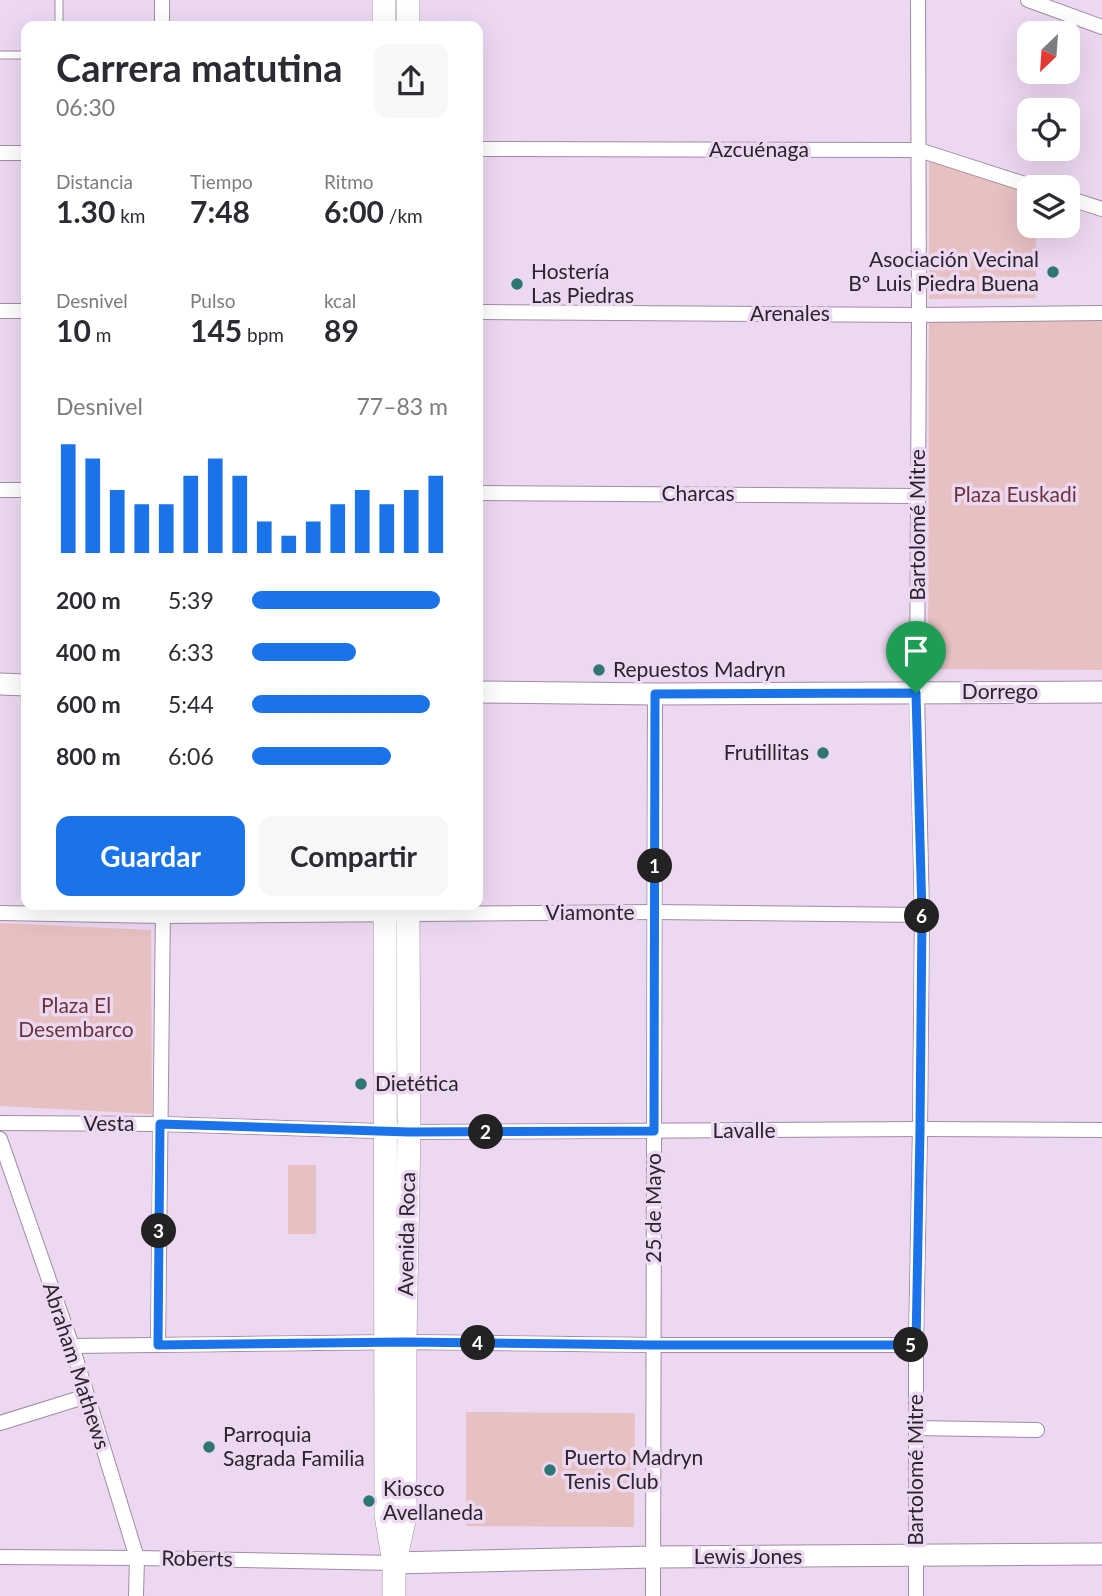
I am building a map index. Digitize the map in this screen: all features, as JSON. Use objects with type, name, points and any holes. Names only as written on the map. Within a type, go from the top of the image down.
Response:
[{"type":"main road","points":[[384,0],[384,21]]},
{"type":"main road","points":[[408,0],[408,21]]},
{"type":"main road","points":[[0,684],[21,685]]},
{"type":"main road","name":"Dorrego","points":[[483,692],[1102,692]]},
{"type":"main road","name":"Avenida Roca","points":[[394,1596],[394,1563],[405,1516],[385,1130],[396,910]]},
{"type":"main road","name":"Avenida Roca","points":[[395,1342],[409,1132],[396,910]]},
{"type":"main road","name":"Lewis Jones","points":[[394,1563],[1102,1554]]},
{"type":"street","points":[[162,0],[162,21]]},
{"type":"street","name":"Bartolomé Mitre","points":[[916,1596],[916,1345],[922,915],[916,693],[918,0]]},
{"type":"street","points":[[1028,0],[1102,27]]},
{"type":"street","name":"Azcuénaga","points":[[483,149],[919,150],[1017,182]]},
{"type":"street","points":[[0,153],[21,153]]},
{"type":"street","points":[[1080,202],[1102,209]]},
{"type":"street","points":[[0,311],[21,311]]},
{"type":"street","name":"Arenales","points":[[483,312],[919,315],[1102,313]]},
{"type":"street","points":[[0,490],[21,490]]},
{"type":"street","name":"Charcas","points":[[483,492],[918,496]]},
{"type":"street","name":"25 de Mayo","points":[[653,1596],[655,694]]},
{"type":"street","points":[[158,1345],[163,910]]},
{"type":"street","name":"Viamonte","points":[[0,914],[163,910]]},
{"type":"street","name":"Viamonte","points":[[482,910],[922,915]]},
{"type":"street","name":"Vesta","points":[[0,1124],[160,1124],[385,1130]]},
{"type":"street","name":"Lavalle","points":[[385,1130],[1102,1130]]},
{"type":"street","name":"Abraham Mathews","points":[[0,1139],[72,1346],[137,1558],[135,1596]]},
{"type":"street","points":[[72,1346],[395,1342],[916,1345]]},
{"type":"street","points":[[0,1423],[87,1396]]},
{"type":"street","points":[[916,1428],[1037,1430]]},
{"type":"street","name":"Roberts","points":[[0,1557],[394,1563]]},
{"type":"lane","points":[[59,0],[59,21]]},
{"type":"lane","points":[[0,55],[21,55]]},
{"type":"green space","points":[[929,158],[1017,187],[1017,238],[1036,238],[1036,298],[929,299]]},
{"type":"green space","name":"Plaza Euskadi","points":[[929,320],[1102,321],[1102,670],[928,669]]},
{"type":"green space","name":"Plaza El Desembarco","points":[[0,923],[151,930],[152,1114],[0,1106]]},
{"type":"green space","points":[[288,1165],[316,1165],[316,1234],[288,1234]]},
{"type":"green space","name":"Puerto Madryn Tenis Club","points":[[466,1412],[635,1413],[634,1527],[466,1526]]},
{"type":"place","name":"Asociación Vecinal Bº Luis Piedra Buena","points":[[1053,272]]},
{"type":"place","name":"Hostería Las Piedras","points":[[517,284]]},
{"type":"place","name":"Repuestos Madryn","points":[[599,670]]},
{"type":"place","name":"Frutillitas","points":[[823,753]]},
{"type":"place","name":"Dietética","points":[[361,1084]]},
{"type":"place","name":"Parroquia Sagrada Familia","points":[[209,1447]]},
{"type":"place","name":"Puerto Madryn Tenis Club","points":[[550,1470]]},
{"type":"place","name":"Kiosco Avellaneda","points":[[369,1501]]},
{"type":"route","points":[[916,693],[922,915],[916,1345],[405,1342],[158,1345],[160,1124],[409,1132],[654,1131],[655,694],[916,693]]}]
